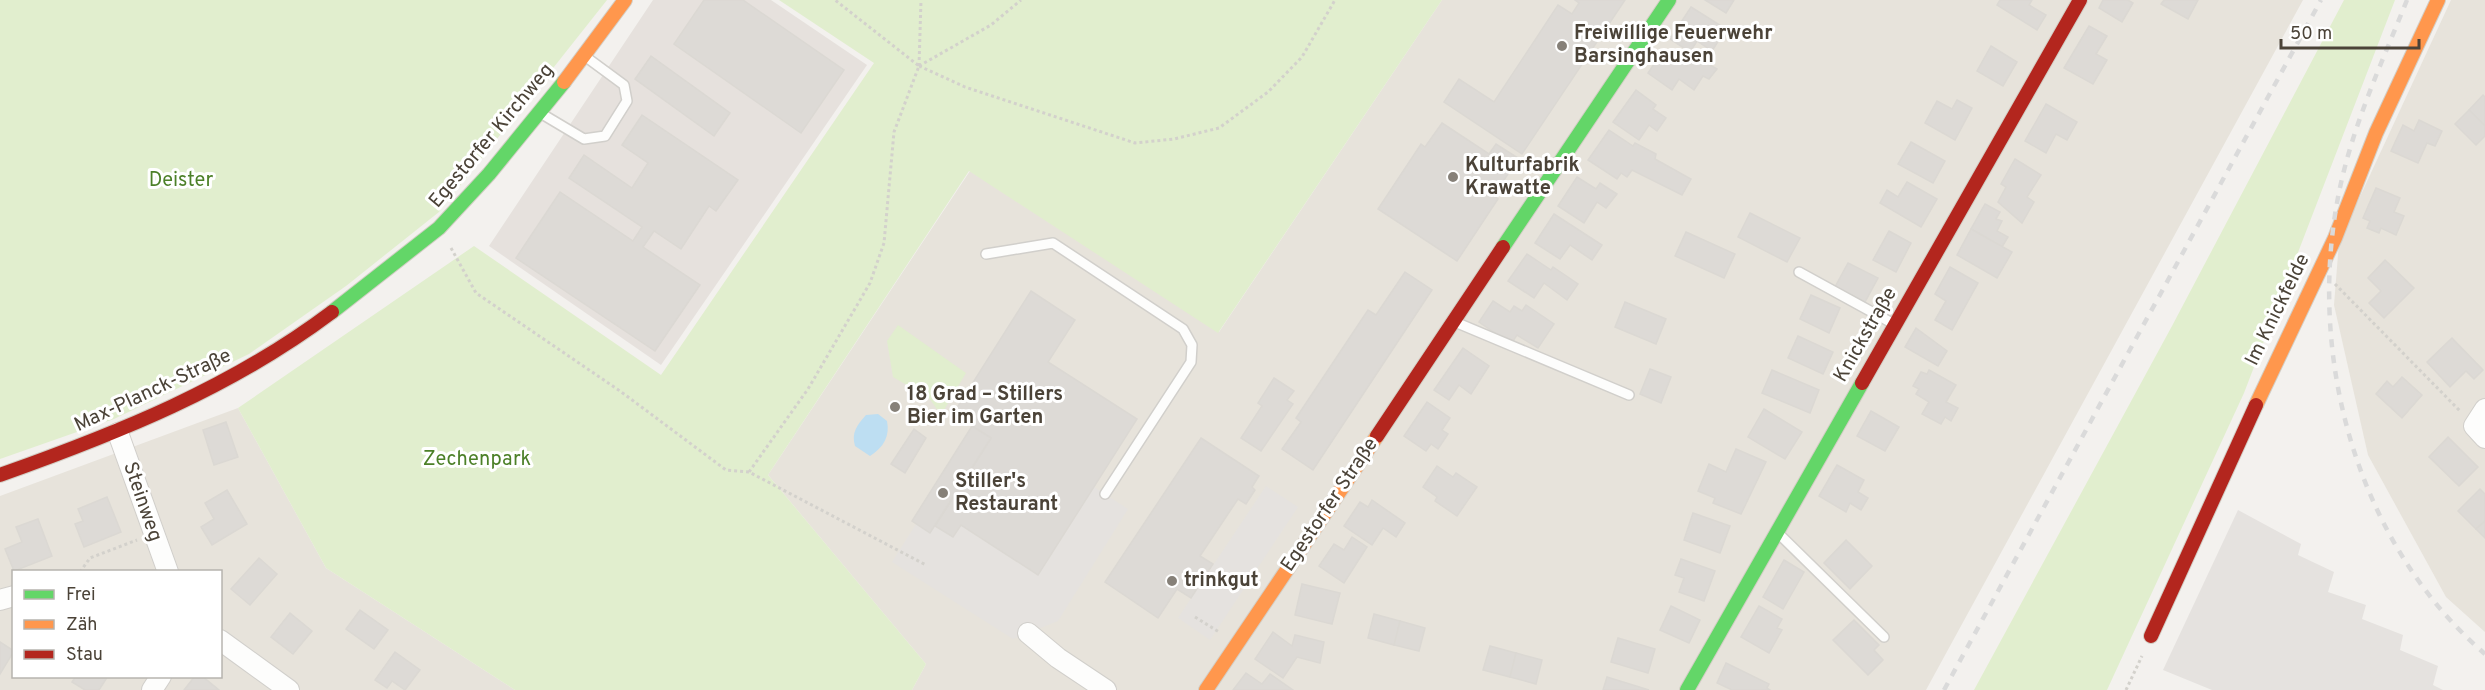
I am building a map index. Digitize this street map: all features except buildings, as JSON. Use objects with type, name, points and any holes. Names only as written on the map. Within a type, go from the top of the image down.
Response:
[{"type":"street","name":"Egestorfer Kirchweg","points":[[254,366],[329,315],[437,230],[475,191],[541,114],[625,0]]},
{"type":"street","name":"Egestorfer Straße","points":[[1206,690],[1669,0]]},
{"type":"street","name":"Im Knickfelde","points":[[2151,636],[2248,417],[2328,253],[2376,133],[2438,0]]},
{"type":"street","name":"Knickstraße","points":[[1687,690],[2078,1]]},
{"type":"street","name":"Max-Planck-Straße","points":[[0,475],[118,433],[254,366]]},
{"type":"street","points":[[2479,432],[2485,409]]},
{"type":"street","name":"Steinweg","points":[[118,433],[167,570]]},
{"type":"street","points":[[1028,633],[1058,658],[1106,690]]},
{"type":"street","points":[[222,641],[289,690]]},
{"type":"lane","points":[[541,114],[584,139],[605,136],[627,101],[624,85],[584,56]]},
{"type":"lane","points":[[986,254],[1053,243],[1184,329],[1192,345],[1191,362],[1105,494]]},
{"type":"lane","points":[[1799,272],[1894,324]]},
{"type":"lane","points":[[1453,321],[1629,395]]},
{"type":"lane","points":[[1776,531],[1884,637]]},
{"type":"path","points":[[836,0],[919,66],[965,87],[1135,143],[1174,139],[1219,128],[1268,92],[1302,57],[1335,0]]},
{"type":"path","points":[[749,472],[808,389],[870,283],[884,243],[894,132],[919,66],[921,0]]},
{"type":"path","points":[[919,66],[991,25],[1021,0]]},
{"type":"path","points":[[437,230],[456,254],[476,293],[620,391],[726,470],[749,472],[926,565]]},
{"type":"path","points":[[2335,273],[2335,285],[2450,399],[2479,432]]},
{"type":"path","points":[[82,570],[90,558],[153,534]]},
{"type":"path","points":[[1195,617],[1237,643]]},
{"type":"path","points":[[2126,690],[2151,636]]},
{"type":"shaded area","points":[[653,0],[771,0],[867,65],[661,365],[489,246]]},
{"type":"shaded area","points":[[1442,0],[2303,0],[1926,690],[912,690],[926,664],[768,475],[970,171],[1219,332]]},
{"type":"shaded area","points":[[2451,0],[2485,0],[2485,632],[2446,597],[2368,455],[2334,305],[2339,242]]},
{"type":"shaded area","points":[[238,408],[326,568],[515,690],[0,690],[0,496]]},
{"type":"shaded area","points":[[1266,486],[1298,507],[1210,640],[1178,618]]},
{"type":"shaded area","points":[[1094,487],[1128,509],[1058,621],[1013,639],[892,562],[916,524],[930,533],[935,526],[953,537],[961,525],[1038,574]]},
{"type":"shaded area","points":[[2238,510],[2301,544],[2298,555],[2334,572],[2328,592],[2366,605],[2362,619],[2403,635],[2400,650],[2438,666],[2433,685],[2443,690],[2212,690],[2163,670]]},
{"type":"green space","name":"Deister","points":[[0,0],[607,0],[439,212],[346,286],[249,354],[114,419],[0,459]]},
{"type":"green space","name":"Zechenpark","points":[[779,0],[1442,0],[1218,333],[969,171],[768,475],[926,664],[912,690],[515,690],[326,568],[238,408],[474,246],[661,375],[874,63]]},
{"type":"green space","points":[[2344,0],[2395,0],[2244,393],[2107,690],[1974,690],[2172,326]]},
{"type":"green space","points":[[898,325],[966,373],[941,415],[929,398],[893,377],[887,341]]},
{"type":"water","points":[[878,414],[887,421],[888,432],[879,449],[870,456],[855,446],[854,433],[866,415]]},
{"type":"railway","points":[[1944,690],[2321,0]]},
{"type":"railway","points":[[2407,0],[2362,113],[2341,183],[2331,246],[2329,310],[2336,375],[2350,438],[2372,499],[2402,556],[2440,608],[2485,654]]},
{"type":"traffic: fast","points":[[1503,247],[1669,0]]},
{"type":"traffic: fast","points":[[332,312],[439,228],[489,174],[564,82]]},
{"type":"traffic: fast","points":[[1687,690],[1862,383]]},
{"type":"traffic: slow","points":[[564,82],[625,0]]},
{"type":"traffic: slow","points":[[2256,405],[2335,238],[2376,133],[2438,0]]},
{"type":"traffic: slow","points":[[1206,690],[1377,436]]},
{"type":"traffic: jam","points":[[1862,383],[2080,0]]},
{"type":"traffic: jam","points":[[1377,436],[1503,247]]},
{"type":"traffic: jam","points":[[0,475],[130,425],[214,386],[294,339],[332,312]]},
{"type":"traffic: jam","points":[[2151,636],[2256,405]]},
{"type":"place","name":"Freiwillige Feuerwehr Barsinghausen","points":[[1562,46]]},
{"type":"place","name":"Kulturfabrik Krawatte","points":[[1453,177]]},
{"type":"place","name":"18 Grad – Stillers Bier im Garten","points":[[895,407]]},
{"type":"place","name":"Stiller's Restaurant","points":[[943,493]]},
{"type":"place","name":"trinkgut","points":[[1172,581]]}]
